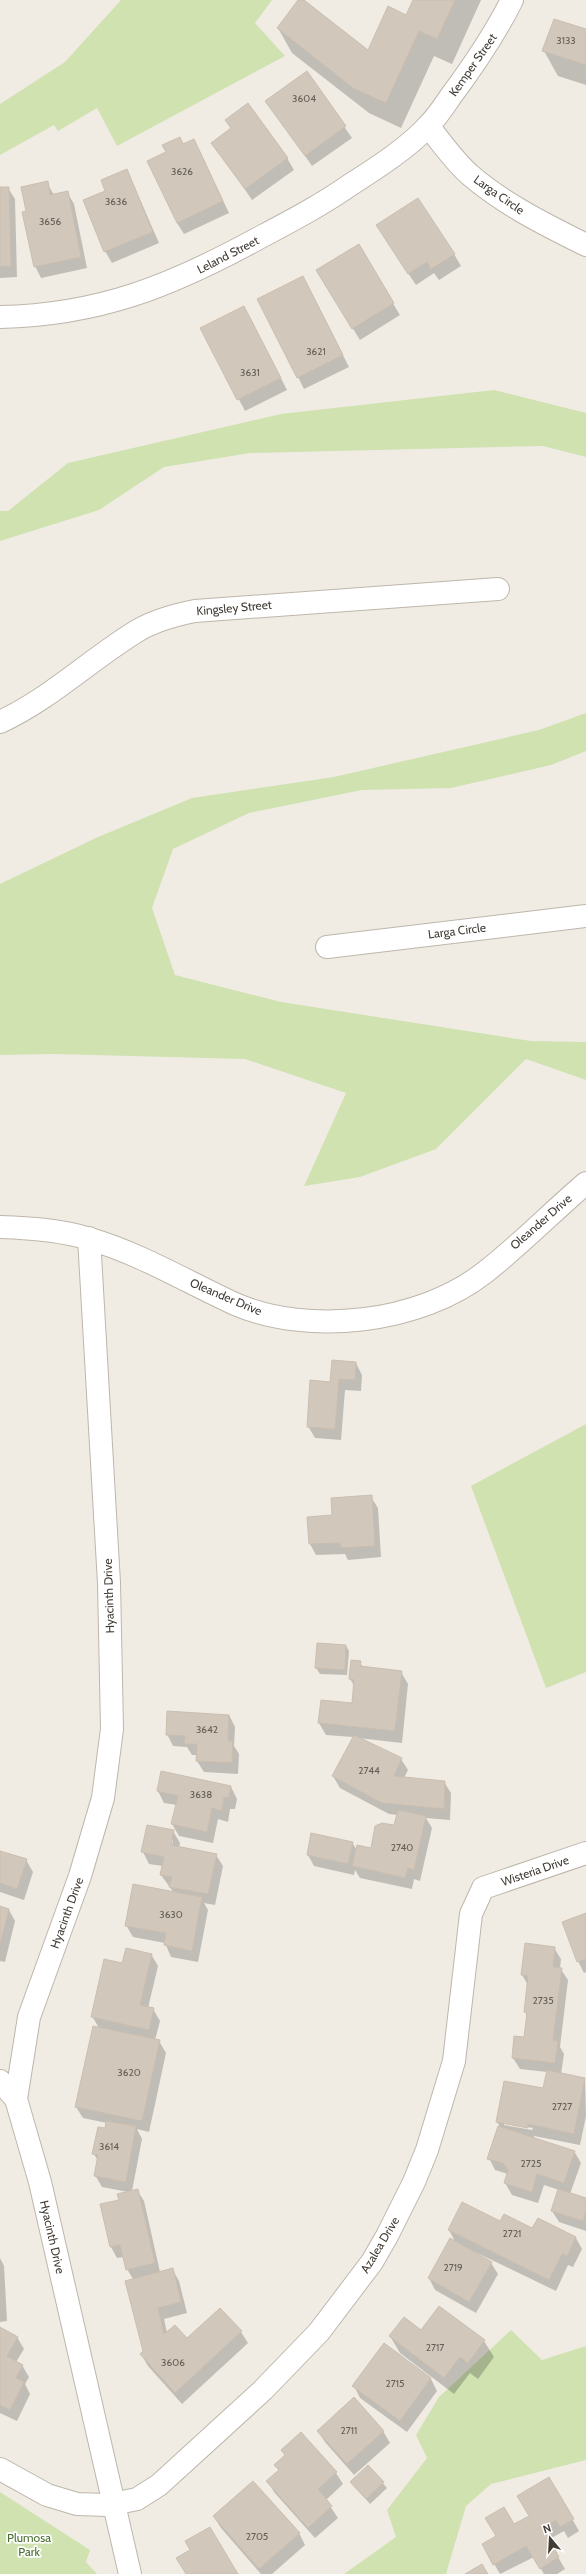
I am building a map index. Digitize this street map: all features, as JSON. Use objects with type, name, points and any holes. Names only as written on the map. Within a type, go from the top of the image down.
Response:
[{"type":"street","name":"Kemper Street","points":[[428,126],[484,50],[512,0]]},
{"type":"street","name":"Larga Circle","points":[[428,126],[455,160],[485,187],[540,222],[586,245]]},
{"type":"street","name":"Leland Street","points":[[0,317],[41,316],[94,307],[179,279],[321,205],[375,168],[428,126]]},
{"type":"street","name":"Kingsley Street","points":[[0,722],[25,708],[138,630],[165,618],[195,611],[498,589]]},
{"type":"street","name":"Larga Circle","points":[[327,947],[586,916]]},
{"type":"street","name":"Oleander Drive","points":[[0,1227],[37,1228],[88,1238],[125,1251],[236,1304],[264,1314],[329,1321],[367,1319],[407,1310],[437,1298],[483,1274],[586,1183]]},
{"type":"street","name":"Hyacinth Drive","points":[[88,1238],[109,1583],[112,1729],[103,1798],[80,1876],[29,2017],[16,2099],[40,2182],[130,2574]]},
{"type":"street","name":"Wisteria Drive","points":[[483,1888],[586,1853]]},
{"type":"street","name":"Azalea Drive","points":[[0,2469],[57,2499],[86,2505],[114,2505],[137,2499],[159,2485],[263,2390],[320,2332],[372,2262],[414,2182],[442,2105],[454,2061],[471,1914],[483,1888]]},
{"type":"street","points":[[0,2081],[16,2099]]},
{"type":"green space","points":[[121,0],[272,0],[255,23],[285,56],[117,146],[97,108],[58,131],[54,125],[0,155],[0,104],[65,62]]},
{"type":"green space","points":[[494,390],[586,413],[586,457],[543,446],[250,453],[164,467],[99,510],[0,541],[0,511],[8,511],[68,463],[281,414]]},
{"type":"green space","points":[[586,713],[586,751],[551,765],[451,788],[362,790],[249,813],[173,849],[152,908],[175,975],[281,1002],[531,1041],[586,1042],[586,1080],[526,1059],[436,1149],[360,1177],[304,1186],[346,1093],[245,1059],[54,1054],[0,1055],[0,884],[98,837],[192,798],[334,777],[539,730]]},
{"type":"green space","points":[[586,1424],[586,1672],[546,1688],[471,1486]]},
{"type":"green space","points":[[511,2330],[542,2360],[586,2346],[586,2460],[491,2484],[466,2506],[446,2574],[344,2574],[396,2537],[387,2510],[427,2458],[416,2435],[439,2397]]},
{"type":"green space","name":"Plumosa Park","points":[[0,2492],[90,2550],[86,2562],[97,2574],[0,2574]]},
{"type":"building","points":[[298,0],[304,0],[368,50],[388,6],[406,15],[413,0],[455,0],[437,39],[419,31],[386,103],[353,88],[277,28]]},
{"type":"building","points":[[554,19],[586,29],[586,65],[542,51]]},
{"type":"building","points":[[307,71],[346,126],[305,156],[265,101]]},
{"type":"building","points":[[248,103],[288,158],[245,189],[211,143],[231,128],[225,120]]},
{"type":"building","points":[[180,137],[183,144],[194,139],[223,201],[177,223],[147,161],[166,152],[162,145]]},
{"type":"building","points":[[127,169],[153,232],[104,252],[83,200],[105,191],[101,180]]},
{"type":"building","points":[[48,181],[50,195],[68,191],[81,257],[34,267],[22,212],[26,211],[21,187]]},
{"type":"building","points":[[0,187],[9,187],[11,266],[0,266]]},
{"type":"building","points":[[418,198],[455,254],[431,269],[427,262],[408,274],[376,225]]},
{"type":"building","points":[[359,244],[394,303],[352,329],[316,270]]},
{"type":"building","points":[[303,276],[343,355],[297,378],[257,299]]},
{"type":"building","points":[[244,306],[281,378],[237,400],[200,328]]},
{"type":"building","points":[[332,1360],[356,1362],[355,1380],[339,1379],[335,1429],[307,1427],[310,1380],[330,1382]]},
{"type":"building","points":[[372,1495],[375,1546],[341,1548],[340,1543],[309,1544],[307,1517],[332,1515],[331,1498]]},
{"type":"building","points":[[317,1643],[346,1645],[345,1670],[315,1668]]},
{"type":"building","points":[[351,1660],[361,1661],[360,1666],[402,1671],[395,1731],[318,1723],[321,1700],[352,1703],[354,1680],[349,1679]]},
{"type":"building","points":[[167,1711],[229,1715],[228,1741],[233,1741],[232,1763],[196,1761],[197,1744],[184,1744],[185,1736],[166,1735]]},
{"type":"building","points":[[354,1735],[402,1758],[394,1776],[445,1781],[444,1809],[382,1803],[332,1776]]},
{"type":"building","points":[[161,1771],[231,1786],[229,1798],[224,1797],[222,1811],[212,1808],[207,1832],[171,1824],[178,1796],[157,1791]]},
{"type":"building","points":[[398,1810],[426,1816],[414,1870],[408,1868],[405,1878],[352,1866],[357,1845],[371,1848],[375,1826],[382,1823],[394,1825]]},
{"type":"building","points":[[147,1825],[174,1830],[171,1845],[217,1854],[208,1894],[169,1887],[172,1877],[160,1875],[164,1857],[141,1852]]},
{"type":"building","points":[[311,1833],[353,1842],[348,1864],[307,1855]]},
{"type":"building","points":[[0,1851],[27,1859],[17,1889],[0,1883]]},
{"type":"building","points":[[133,1884],[202,1897],[192,1951],[164,1945],[166,1933],[125,1926]]},
{"type":"building","points":[[0,1906],[9,1909],[0,1944]]},
{"type":"building","points":[[586,1913],[586,1959],[577,1962],[562,1922]]},
{"type":"building","points":[[525,1943],[555,1947],[553,1967],[562,1968],[553,2040],[558,2041],[555,2063],[512,2058],[514,2036],[524,2037],[527,2013],[524,2012],[528,1976],[521,1975]]},
{"type":"building","points":[[126,1948],[152,1954],[140,2005],[154,2008],[149,2030],[91,2017],[104,1959],[122,1963]]},
{"type":"building","points":[[93,2026],[160,2040],[142,2121],[75,2107]]},
{"type":"building","points":[[547,2070],[585,2078],[574,2134],[528,2124],[528,2128],[496,2122],[504,2081],[543,2088]]},
{"type":"building","points":[[106,2121],[136,2126],[126,2182],[94,2176],[98,2155],[92,2154],[98,2127],[105,2128]]},
{"type":"building","points":[[498,2126],[575,2151],[564,2183],[537,2174],[532,2192],[504,2183],[508,2170],[503,2163],[487,2159]]},
{"type":"building","points":[[138,2189],[155,2263],[126,2270],[120,2245],[110,2247],[100,2204],[119,2200],[117,2194]]},
{"type":"building","points":[[558,2189],[586,2198],[586,2211],[583,2221],[551,2211]]},
{"type":"building","points":[[462,2202],[500,2221],[504,2214],[532,2228],[538,2218],[576,2237],[567,2256],[562,2254],[549,2280],[448,2230]]},
{"type":"building","points":[[450,2238],[492,2262],[469,2302],[428,2278]]},
{"type":"building","points":[[173,2268],[181,2302],[158,2308],[164,2334],[175,2325],[187,2338],[220,2308],[242,2331],[175,2393],[140,2354],[143,2351],[125,2281]]},
{"type":"building","points":[[439,2306],[485,2340],[468,2363],[460,2357],[444,2378],[389,2336],[404,2317],[421,2330]]},
{"type":"building","points":[[0,2327],[18,2337],[7,2356],[23,2365],[16,2378],[24,2382],[10,2410],[0,2405]]},
{"type":"building","points":[[384,2343],[431,2378],[400,2421],[352,2386]]},
{"type":"building","points":[[354,2397],[384,2431],[347,2464],[317,2431]]},
{"type":"building","points":[[301,2432],[337,2472],[318,2489],[332,2506],[308,2528],[266,2481],[279,2470],[274,2465],[285,2455],[281,2450]]},
{"type":"building","points":[[368,2465],[384,2482],[366,2499],[350,2482]]},
{"type":"building","points":[[549,2477],[574,2519],[560,2527],[556,2520],[543,2528],[559,2557],[540,2569],[526,2546],[493,2565],[482,2544],[496,2536],[485,2518],[504,2507],[514,2524],[529,2516],[517,2496]]},
{"type":"building","points":[[253,2481],[300,2533],[259,2569],[213,2516]]},
{"type":"building","points":[[210,2527],[238,2574],[186,2574],[176,2558],[190,2550],[185,2541]]},
{"type":"building","points":[[482,2564],[488,2574],[465,2574]]}]
